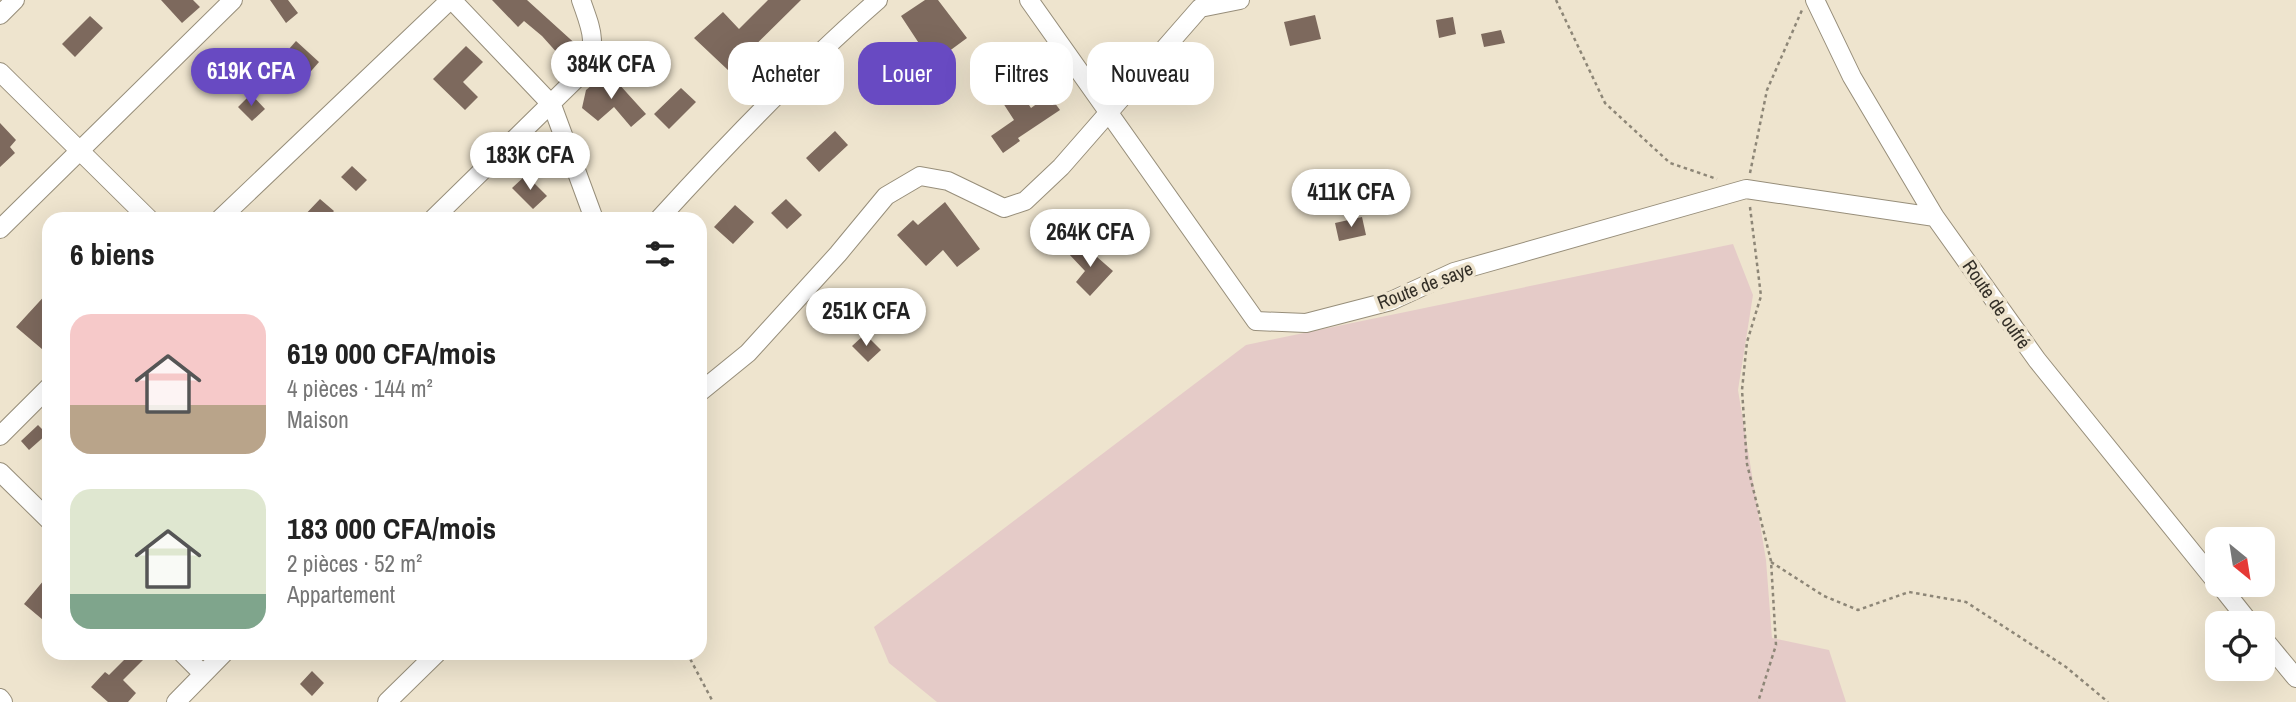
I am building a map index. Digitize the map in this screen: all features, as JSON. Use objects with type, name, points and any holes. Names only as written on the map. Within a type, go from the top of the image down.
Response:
[{"type":"street","points":[[0,15],[15,0]]},
{"type":"street","points":[[0,229],[233,0]]},
{"type":"street","points":[[227,212],[451,0],[552,105],[590,212]]},
{"type":"street","points":[[440,212],[583,72],[594,48],[592,31],[581,0]]},
{"type":"street","points":[[665,212],[730,142],[835,38],[878,0]]},
{"type":"street","name":"Route de saye","points":[[1029,0],[1256,321],[1306,323],[1391,301],[1454,272],[1746,189],[1936,217]]},
{"type":"street","points":[[707,386],[748,353],[838,254],[886,196],[920,176],[948,181],[1004,208],[1025,201],[1061,167],[1109,114],[1200,4],[1240,0]]},
{"type":"street","name":"Route de oufré","points":[[1815,0],[1852,78],[1936,217],[2037,360],[2205,568]]},
{"type":"street","points":[[0,72],[142,212]]},
{"type":"street","points":[[0,436],[42,394]]},
{"type":"street","points":[[0,472],[42,513]]},
{"type":"street","name":"Route de oufré","points":[[2229,597],[2240,611]]},
{"type":"street","points":[[2275,653],[2296,678]]},
{"type":"street","points":[[189,660],[204,674]]},
{"type":"street","points":[[176,702],[217,660]]},
{"type":"street","points":[[387,702],[430,660]]},
{"type":"path","points":[[1556,0],[1605,103],[1670,163],[1721,180]]},
{"type":"path","points":[[1758,702],[1776,645],[1771,561],[1746,451],[1742,390],[1746,342],[1762,296],[1746,189],[1766,90],[1805,0]]},
{"type":"path","points":[[1771,561],[1824,596],[1857,610],[1909,592],[1966,601],[2066,667],[2108,702]]},
{"type":"path","points":[[691,660],[713,702]]},
{"type":"shaded area","points":[[1733,244],[1753,295],[1738,390],[1766,560],[1772,638],[1829,650],[1846,702],[937,702],[889,663],[874,627],[1246,345]]},
{"type":"building","points":[[161,0],[193,0],[200,7],[182,23]]},
{"type":"building","points":[[270,0],[288,0],[298,13],[286,23]]},
{"type":"building","points":[[492,0],[527,0],[580,48],[578,55],[568,65],[542,36],[524,21],[518,27]]},
{"type":"building","points":[[768,0],[801,0],[758,42],[728,42],[728,70],[694,38],[723,12],[739,29]]},
{"type":"building","points":[[925,0],[938,0],[967,38],[956,46],[956,42],[918,42],[901,16]]},
{"type":"building","points":[[1315,15],[1321,39],[1290,46],[1284,22]]},
{"type":"building","points":[[90,16],[103,28],[75,57],[62,44]]},
{"type":"building","points":[[1453,17],[1456,34],[1439,38],[1436,20]]},
{"type":"building","points":[[1501,30],[1505,43],[1484,47],[1481,34]]},
{"type":"building","points":[[296,41],[319,62],[305,78],[282,57]]},
{"type":"building","points":[[466,46],[483,62],[463,82],[478,97],[465,110],[433,79]]},
{"type":"building","points":[[608,72],[646,114],[631,127],[614,107],[598,121],[582,108],[586,90]]},
{"type":"building","points":[[681,88],[696,102],[669,129],[654,114]]},
{"type":"building","points":[[251,94],[265,109],[252,121],[238,107]]},
{"type":"building","points":[[1004,105],[1029,105],[1031,108],[1035,105],[1056,105],[1060,110],[1018,138],[1020,141],[1003,153],[991,136],[1014,120]]},
{"type":"building","points":[[0,123],[16,140],[10,147],[15,153],[0,167]]},
{"type":"building","points":[[835,131],[848,145],[819,172],[806,158]]},
{"type":"building","points":[[352,166],[367,180],[356,191],[341,177]]},
{"type":"building","points":[[526,175],[547,196],[533,209],[512,188]]},
{"type":"building","points":[[320,199],[334,211],[333,212],[308,212]]},
{"type":"building","points":[[786,199],[802,215],[787,229],[771,213]]},
{"type":"building","points":[[945,202],[980,249],[957,267],[943,250],[926,266],[897,235],[913,220],[918,225]]},
{"type":"building","points":[[735,205],[754,222],[733,244],[714,227]]},
{"type":"building","points":[[1362,217],[1366,235],[1339,241],[1335,223]]},
{"type":"building","points":[[1080,242],[1113,271],[1090,296],[1076,282],[1085,271],[1068,253]]},
{"type":"building","points":[[42,299],[42,349],[16,327]]},
{"type":"building","points":[[865,334],[881,350],[868,362],[852,346]]},
{"type":"building","points":[[38,425],[42,429],[42,438],[29,450],[21,441]]},
{"type":"building","points":[[42,582],[42,619],[24,604]]},
{"type":"building","points":[[124,660],[143,660],[123,680],[136,693],[128,702],[108,702],[91,687],[105,672],[109,675]]},
{"type":"building","points":[[312,671],[324,683],[312,696],[300,684]]}]
